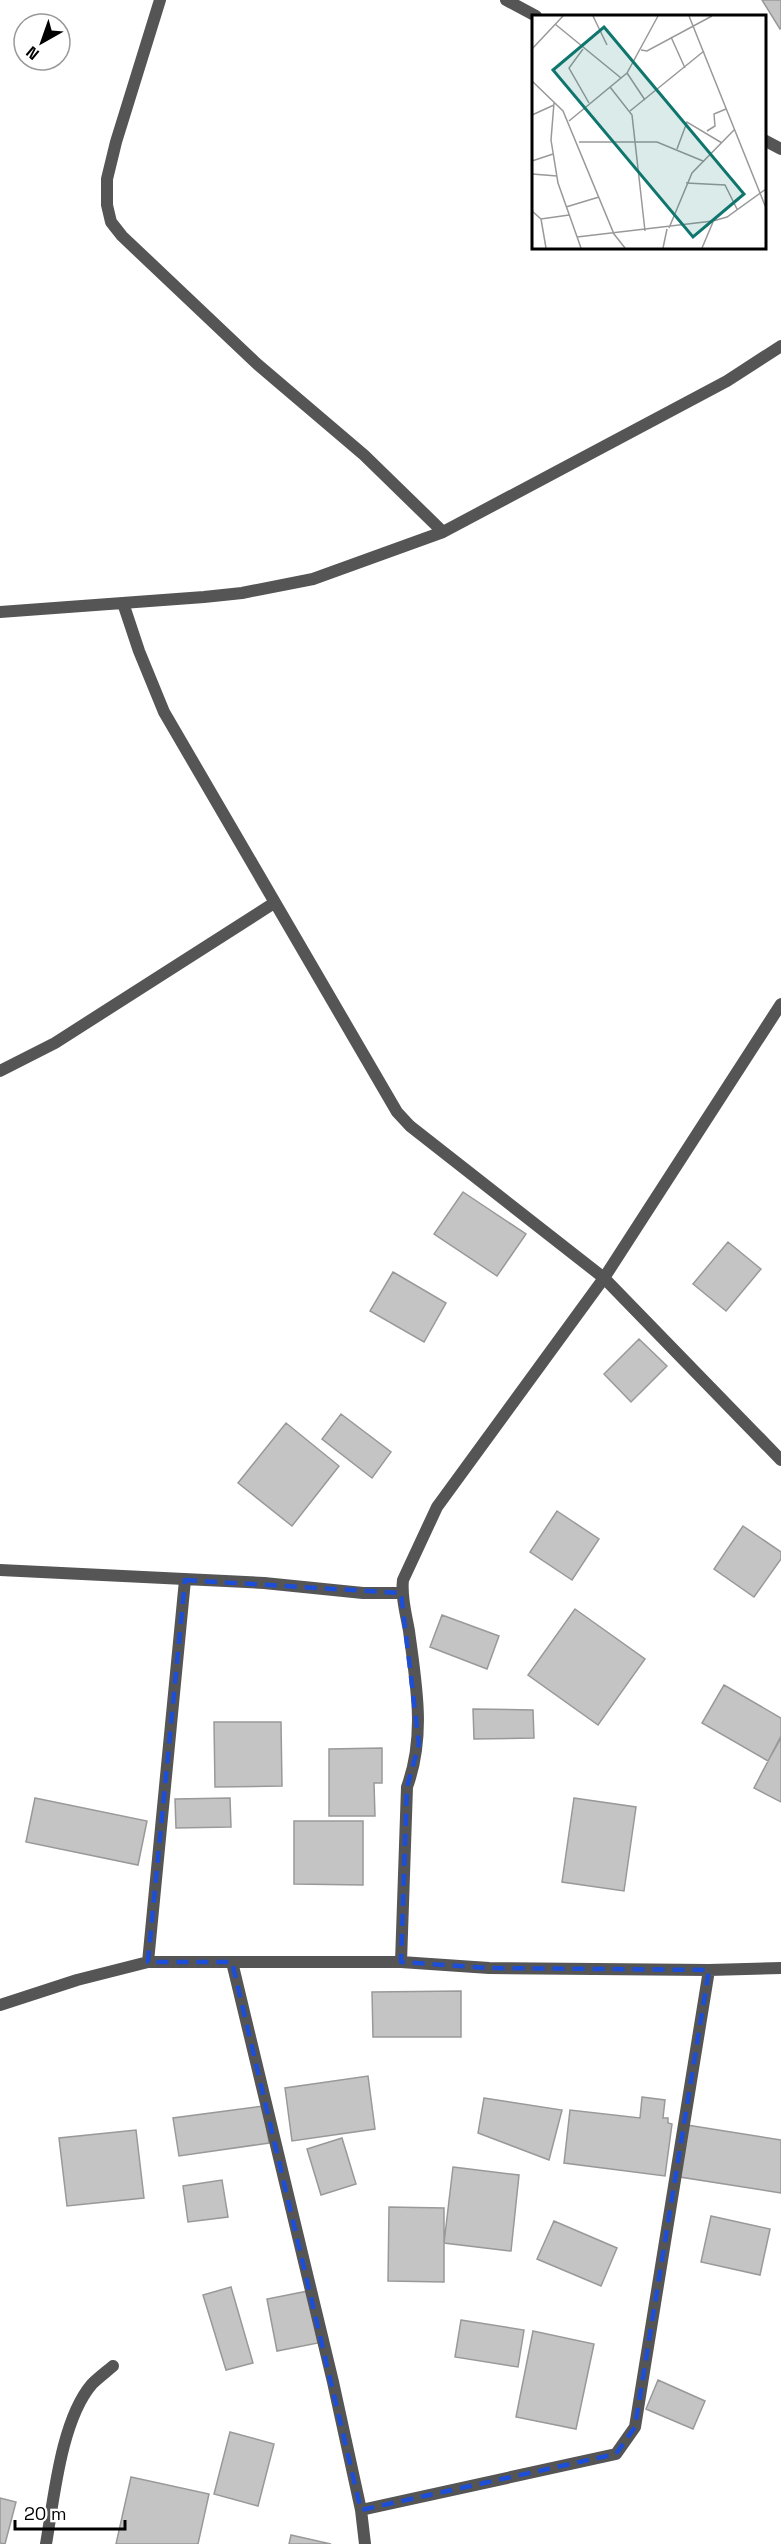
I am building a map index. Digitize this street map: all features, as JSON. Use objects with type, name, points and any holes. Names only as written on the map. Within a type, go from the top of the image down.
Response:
[{"type":"street","points":[[160,0],[116,142],[107,179],[107,204],[111,222],[122,236],[256,363],[364,455],[443,532]]},
{"type":"street","points":[[506,0],[534,15]]},
{"type":"street","points":[[766,141],[781,149]]},
{"type":"street","points":[[0,612],[242,592],[313,579],[443,532],[727,381],[781,346]]},
{"type":"street","points":[[123,603],[139,651],[164,712],[397,1112],[410,1125],[604,1278],[781,1460]]},
{"type":"street","points":[[0,1071],[55,1043],[274,903]]},
{"type":"street","points":[[401,1962],[407,1787],[418,1744],[418,1713],[401,1593],[403,1580],[437,1507],[604,1278],[781,1004]]},
{"type":"street","points":[[0,1570],[264,1583],[363,1593],[401,1593]]},
{"type":"street","points":[[148,1962],[185,1580]]},
{"type":"street","points":[[0,2005],[77,1980],[148,1962],[401,1962],[489,1968],[709,1970],[781,1968]]},
{"type":"street","points":[[232,1962],[361,2510],[365,2544]]},
{"type":"street","points":[[361,2510],[616,2454],[628,2439],[635,2427],[709,1970]]},
{"type":"street","points":[[46,2544],[63,2447],[75,2415],[91,2385],[113,2366]]},
{"type":"highlighted area","points":[[185,1580],[401,1593],[419,1744],[407,1787],[401,1962],[489,1968],[709,1970],[635,2427],[616,2454],[361,2510],[232,1962],[148,1962]]},
{"type":"building","points":[[762,0],[781,0],[780,29]]},
{"type":"building","points":[[463,1192],[526,1234],[497,1276],[434,1234]]},
{"type":"building","points":[[728,1242],[761,1269],[726,1311],[693,1284]]},
{"type":"building","points":[[393,1272],[446,1303],[424,1342],[370,1311]]},
{"type":"building","points":[[639,1339],[667,1366],[631,1402],[604,1374]]},
{"type":"building","points":[[341,1414],[391,1452],[372,1478],[322,1439]]},
{"type":"building","points":[[286,1423],[339,1466],[292,1526],[238,1483]]},
{"type":"building","points":[[557,1511],[599,1539],[572,1580],[530,1552]]},
{"type":"building","points":[[743,1526],[781,1552],[781,1559],[754,1597],[714,1569]]},
{"type":"building","points":[[575,1609],[645,1659],[598,1725],[528,1675]]},
{"type":"building","points":[[442,1615],[499,1636],[487,1669],[430,1647]]},
{"type":"building","points":[[724,1685],[781,1718],[781,1738],[768,1761],[702,1723]]},
{"type":"building","points":[[473,1709],[533,1710],[534,1738],[474,1739]]},
{"type":"building","points":[[214,1722],[281,1722],[282,1786],[215,1787]]},
{"type":"building","points":[[781,1736],[781,1802],[754,1788]]},
{"type":"building","points":[[382,1748],[382,1783],[374,1783],[375,1816],[329,1816],[329,1749]]},
{"type":"building","points":[[35,1798],[147,1821],[138,1865],[26,1842]]},
{"type":"building","points":[[230,1798],[231,1827],[176,1828],[175,1799]]},
{"type":"building","points":[[574,1798],[636,1807],[624,1891],[562,1882]]},
{"type":"building","points":[[294,1821],[363,1821],[363,1885],[294,1884]]},
{"type":"building","points":[[461,1991],[461,2037],[373,2037],[372,1992]]},
{"type":"building","points":[[368,2076],[375,2129],[292,2141],[285,2088]]},
{"type":"building","points":[[642,2097],[665,2100],[663,2118],[668,2118],[668,2123],[672,2124],[665,2176],[564,2163],[570,2110],[640,2118]]},
{"type":"building","points":[[484,2098],[562,2110],[549,2160],[478,2133]]},
{"type":"building","points":[[263,2106],[269,2143],[179,2156],[173,2118]]},
{"type":"building","points":[[687,2125],[781,2140],[781,2193],[680,2177]]},
{"type":"building","points":[[136,2130],[144,2198],[67,2206],[59,2138]]},
{"type":"building","points":[[342,2138],[356,2184],[321,2195],[307,2149]]},
{"type":"building","points":[[453,2167],[519,2175],[511,2251],[444,2243]]},
{"type":"building","points":[[222,2180],[228,2217],[188,2222],[183,2186]]},
{"type":"building","points":[[389,2207],[444,2208],[444,2282],[388,2281]]},
{"type":"building","points":[[711,2216],[770,2229],[760,2275],[701,2262]]},
{"type":"building","points":[[554,2221],[617,2248],[601,2286],[537,2259]]},
{"type":"building","points":[[231,2287],[253,2363],[226,2370],[203,2295]]},
{"type":"building","points":[[308,2291],[318,2343],[277,2351],[267,2299]]},
{"type":"building","points":[[461,2320],[524,2330],[518,2367],[455,2357]]},
{"type":"building","points":[[533,2331],[594,2344],[576,2429],[516,2417]]},
{"type":"building","points":[[658,2380],[705,2401],[693,2429],[646,2409]]},
{"type":"building","points":[[230,2432],[274,2444],[258,2506],[214,2494]]},
{"type":"building","points":[[131,2477],[209,2494],[198,2544],[116,2544]]},
{"type":"building","points":[[0,2498],[16,2502],[5,2544],[0,2543]]},
{"type":"building","points":[[291,2535],[331,2544],[289,2544]]}]
